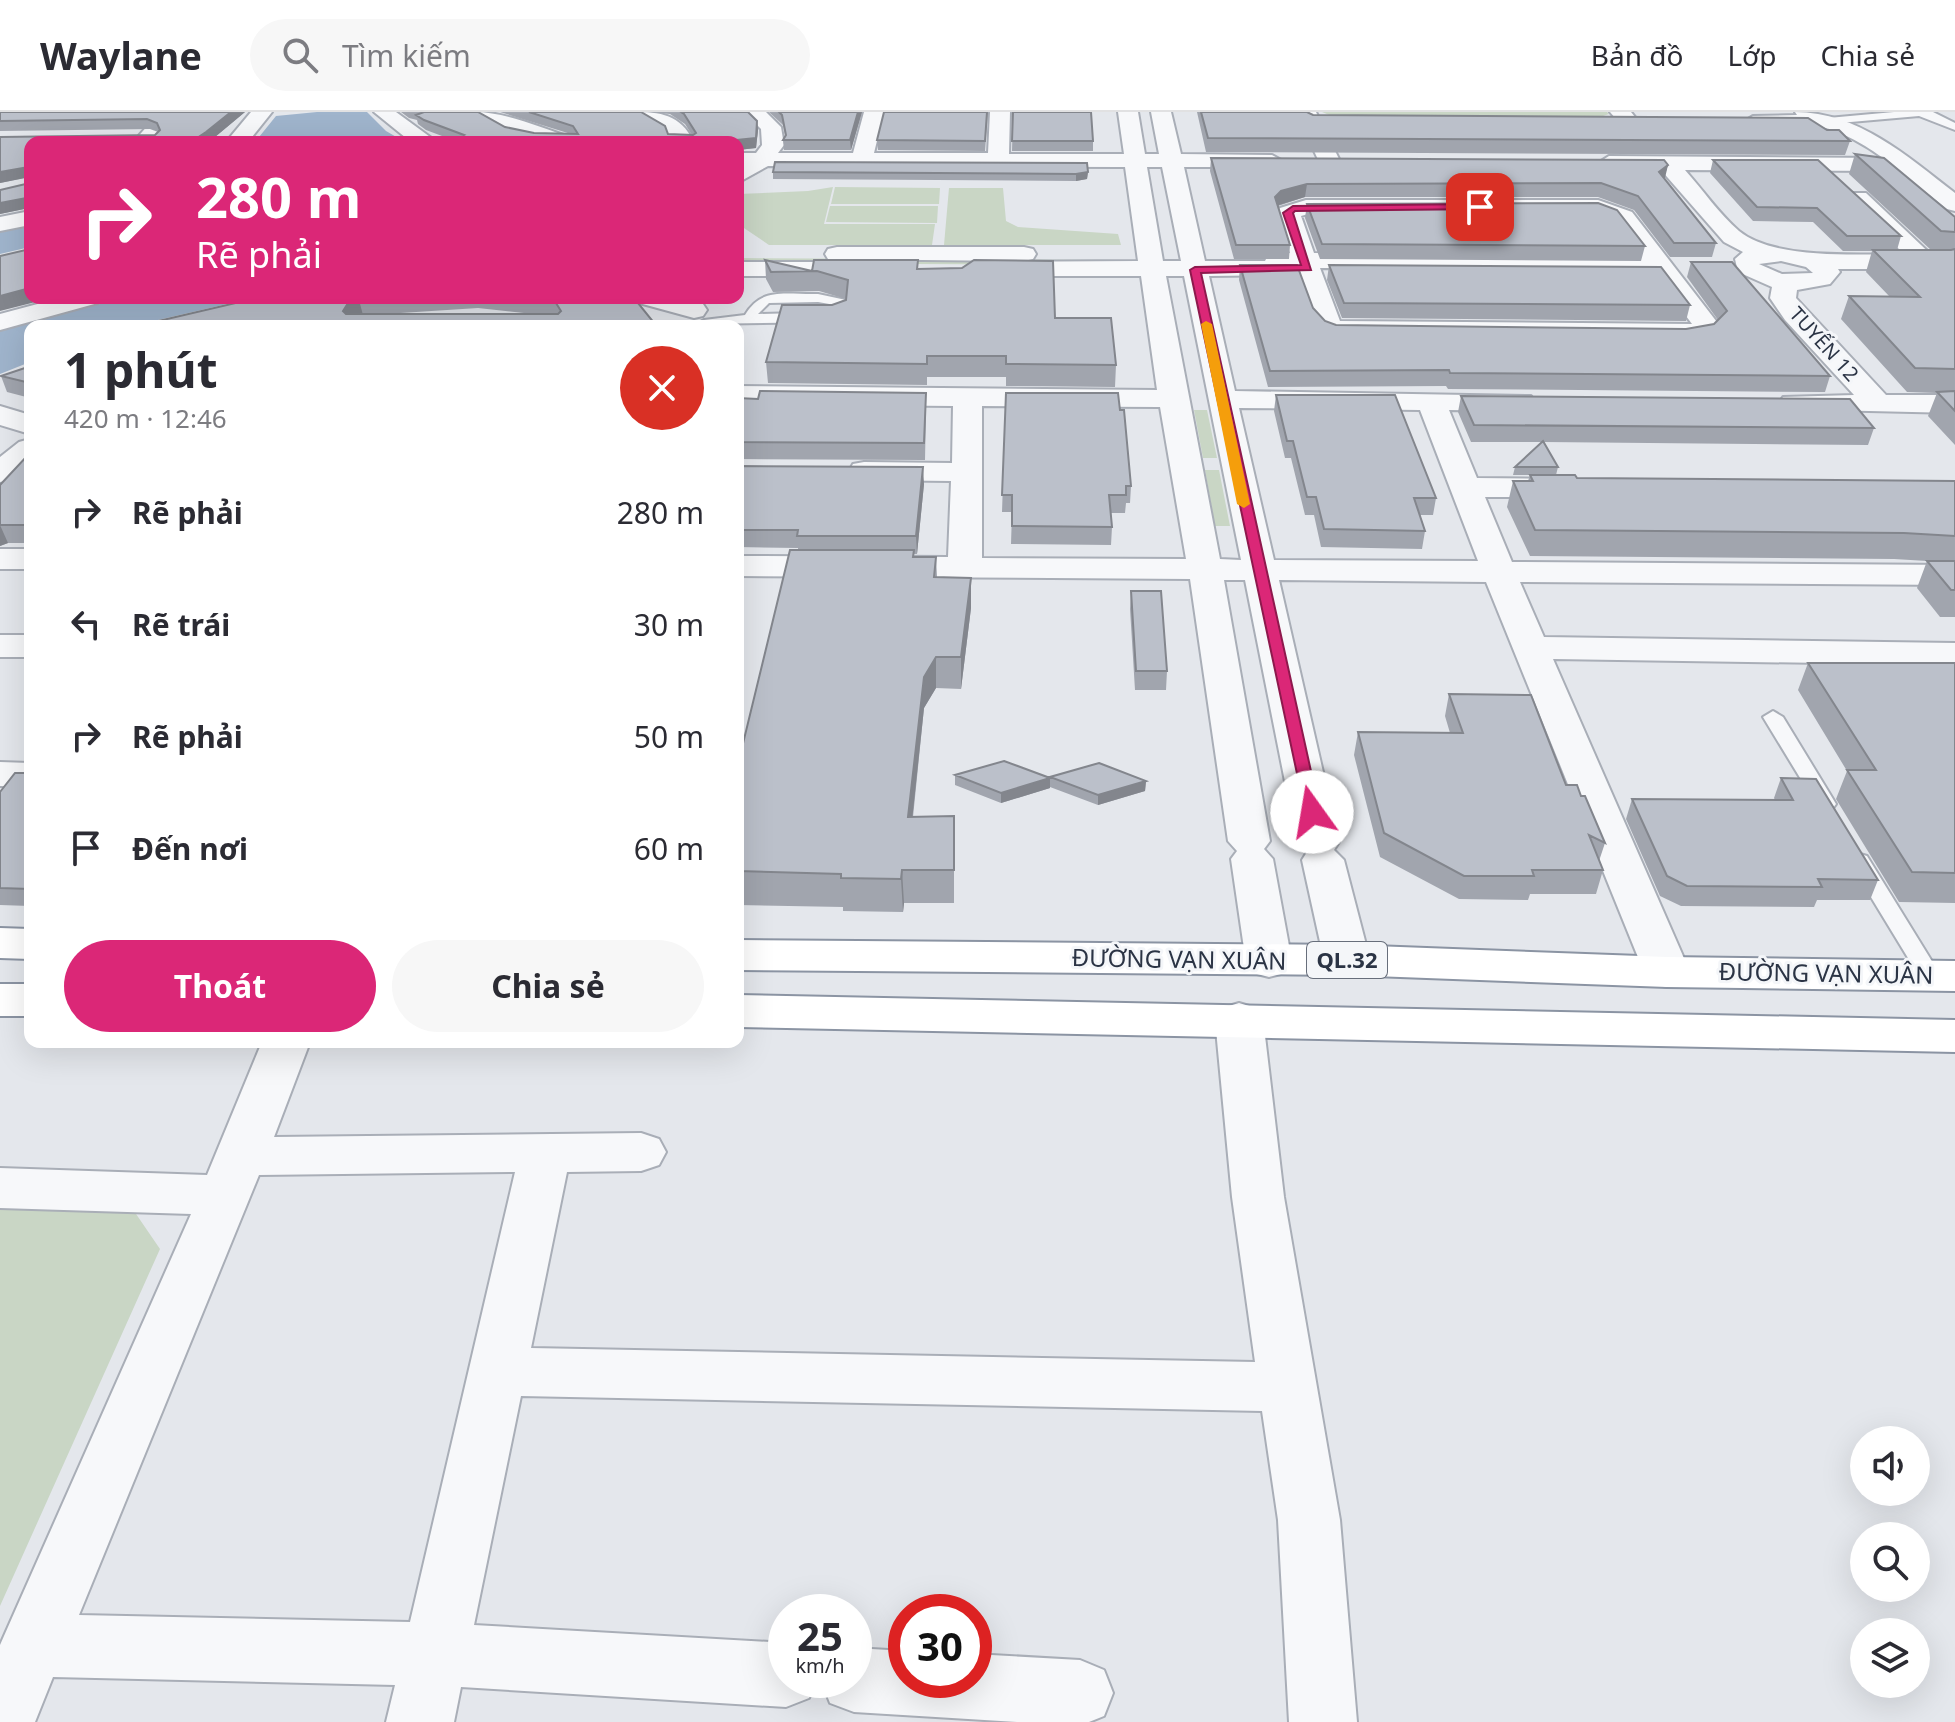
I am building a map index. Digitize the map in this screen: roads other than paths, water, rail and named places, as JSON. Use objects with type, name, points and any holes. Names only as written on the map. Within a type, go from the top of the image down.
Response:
[{"type":"highway","points":[[0,943],[24,944]]},
{"type":"highway","name":"ĐƯỜNG VẠN XUÂN","points":[[744,955],[1269,962],[1347,960],[1667,972],[1942,976]]},
{"type":"highway","points":[[0,1000],[24,1000]]},
{"type":"highway","points":[[744,1011],[1955,1036]]},
{"type":"street","points":[[150,136],[170,112]]},
{"type":"street","points":[[242,136],[262,112]]},
{"type":"street","points":[[384,112],[415,136]]},
{"type":"street","points":[[487,112],[518,129],[544,136]]},
{"type":"street","points":[[642,112],[668,122],[680,136]]},
{"type":"street","points":[[744,172],[762,160],[773,145],[772,131],[754,112]]},
{"type":"street","points":[[862,160],[874,112]]},
{"type":"street","points":[[998,160],[1000,112]]},
{"type":"street","points":[[1128,112],[1133,161],[1172,399],[1205,569],[1269,962]]},
{"type":"street","points":[[1161,112],[1258,569],[1347,960]]},
{"type":"street","points":[[1805,112],[1879,145],[1955,204]]},
{"type":"street","points":[[1308,116],[1329,161]]},
{"type":"street","points":[[1308,116],[1333,120]]},
{"type":"street","points":[[1619,119],[1655,122]]},
{"type":"street","points":[[1729,122],[1828,121]]},
{"type":"street","points":[[744,159],[1356,161]]},
{"type":"street","points":[[1591,163],[1907,165]]},
{"type":"street","points":[[1668,164],[1732,237],[1745,263],[1759,274],[1786,281],[1814,281],[1821,266]]},
{"type":"street","points":[[1821,165],[1942,270]]},
{"type":"street","points":[[1598,207],[1624,217],[1668,267],[1707,326],[1700,331],[1346,331],[1327,324],[1288,213],[1293,209],[1598,207]]},
{"type":"street","points":[[0,224],[24,219]]},
{"type":"street","points":[[744,253],[1150,263]]},
{"type":"street","points":[[1745,263],[1793,255],[1821,266],[1942,270]]},
{"type":"street","points":[[744,269],[1150,263],[1668,267]]},
{"type":"street","name":"TUYẾN 12","points":[[1786,281],[1783,298],[1794,314],[1878,403]]},
{"type":"street","points":[[0,322],[67,304]]},
{"type":"street","points":[[666,304],[697,314]]},
{"type":"street","points":[[744,395],[1172,399]]},
{"type":"street","points":[[965,567],[968,398]]},
{"type":"street","points":[[1222,399],[1544,402]]},
{"type":"street","points":[[1431,402],[1530,648],[1667,972]]},
{"type":"street","points":[[1759,403],[1955,404]]},
{"type":"street","points":[[0,415],[24,423]]},
{"type":"street","points":[[0,473],[24,453]]},
{"type":"street","points":[[831,471],[966,472]]},
{"type":"street","points":[[1466,487],[1606,488]]},
{"type":"street","points":[[0,559],[24,559]]},
{"type":"street","points":[[744,566],[1955,575]]},
{"type":"street","points":[[0,646],[24,646]]},
{"type":"street","points":[[1530,648],[1955,654]]},
{"type":"street","points":[[0,774],[24,775]]},
{"type":"street","points":[[1239,1019],[1258,1197],[1309,1520],[1323,1722]]},
{"type":"street","points":[[1,1722],[233,1176],[284,1048]]},
{"type":"street","points":[[0,1188],[641,1152]]},
{"type":"street","points":[[420,1722],[545,1155]]},
{"type":"street","points":[[497,1371],[1288,1387]]},
{"type":"street","points":[[33,1645],[435,1654],[768,1674]]},
{"type":"street","points":[[872,1681],[1080,1693]]},
{"type":"lane","points":[[1828,121],[1928,112]]},
{"type":"lane","points":[[1921,113],[1955,127]]},
{"type":"lane","points":[[697,314],[749,318],[824,319],[841,314],[842,307],[841,303],[831,299],[767,299],[759,302],[749,318]]},
{"type":"lane","points":[[1773,717],[1843,833],[1942,976]]},
{"type":"water","points":[[367,112],[395,136],[260,136],[276,116]]},
{"type":"water","points":[[24,226],[24,248],[0,254],[0,231]]},
{"type":"water","points":[[100,304],[227,304],[158,320],[41,320]]},
{"type":"water","points":[[24,325],[24,364],[0,374],[0,331]]}]
